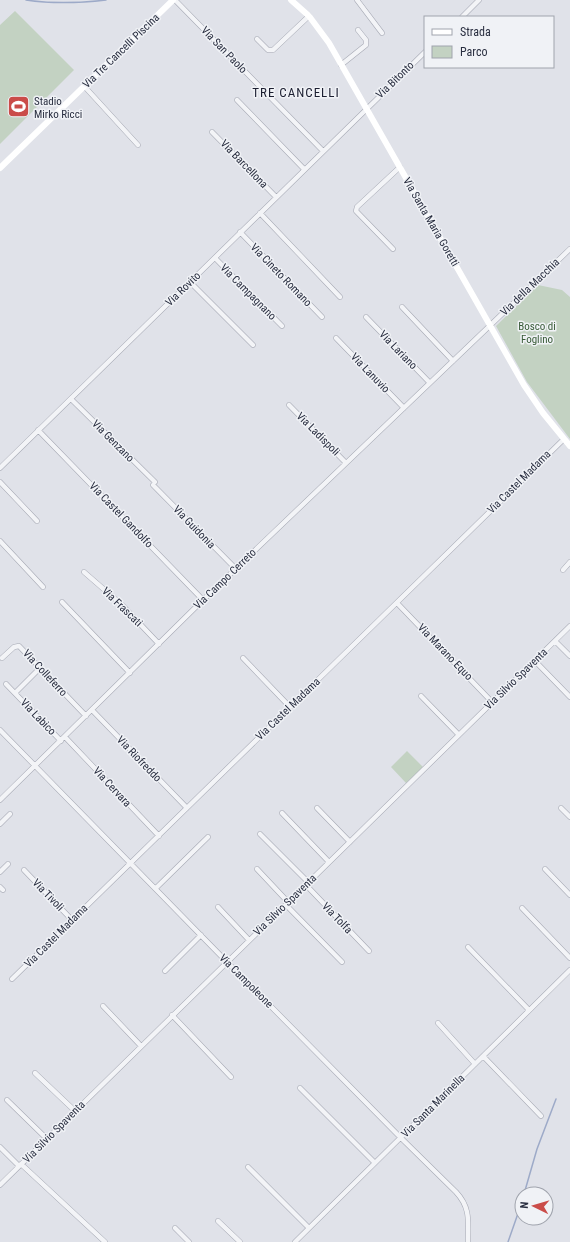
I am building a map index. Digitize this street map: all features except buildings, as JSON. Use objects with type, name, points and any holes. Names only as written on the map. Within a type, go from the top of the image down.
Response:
[{"type":"main road","name":"Via Tre Cancelli Piscina","points":[[0,168],[174,0]]},
{"type":"main road","name":"Via Santa Maria Goretti","points":[[291,0],[310,16],[324,37],[491,325],[529,394],[570,446]]},
{"type":"street","name":"Via San Paolo","points":[[174,0],[323,151]]},
{"type":"street","points":[[357,0],[382,33]]},
{"type":"street","points":[[464,16],[479,0]]},
{"type":"street","points":[[257,39],[268,50],[273,50],[310,16]]},
{"type":"street","points":[[341,65],[366,45],[366,40],[358,30]]},
{"type":"street","name":"Via Bitonto","points":[[366,109],[424,53]]},
{"type":"street","points":[[84,86],[138,145]]},
{"type":"street","points":[[237,100],[304,170]]},
{"type":"street","name":"Via Rovito","points":[[0,468],[366,109]]},
{"type":"street","name":"Via Barcellona","points":[[212,132],[276,197]]},
{"type":"street","points":[[393,249],[358,214],[356,210],[357,207],[400,168]]},
{"type":"street","points":[[260,213],[340,297]]},
{"type":"street","name":"Via Cineto Romano","points":[[240,232],[322,317]]},
{"type":"street","name":"Via della Macchia","points":[[491,325],[570,249]]},
{"type":"street","name":"Via Campagnano","points":[[214,258],[282,326]]},
{"type":"street","points":[[190,282],[252,345]]},
{"type":"street","points":[[402,306],[453,361]]},
{"type":"street","name":"Via Lariano","points":[[366,317],[430,383]]},
{"type":"street","name":"Via Campo Cerreto","points":[[0,800],[203,600],[491,325]]},
{"type":"street","name":"Via Lanuvio","points":[[336,338],[404,408]]},
{"type":"street","name":"Via Genzano","points":[[71,399],[154,483]]},
{"type":"street","name":"Via Ladispoli","points":[[289,405],[346,463]]},
{"type":"street","name":"Via Castel Gandolfo","points":[[38,430],[203,600]]},
{"type":"street","name":"Via Castel Madama","points":[[12,979],[564,439]]},
{"type":"street","points":[[0,482],[37,521]]},
{"type":"street","name":"Via Guidonia","points":[[154,483],[236,569]]},
{"type":"street","points":[[0,541],[43,587]]},
{"type":"street","points":[[563,570],[570,562]]},
{"type":"street","name":"Via Frascati","points":[[84,572],[120,603],[159,644]]},
{"type":"street","points":[[62,602],[130,673]]},
{"type":"street","name":"Via Marano Equo","points":[[397,603],[492,702]]},
{"type":"street","name":"Via Silvio Spaventa","points":[[0,1185],[570,626]]},
{"type":"street","points":[[555,641],[570,656]]},
{"type":"street","name":"Via Colleferro","points":[[2,658],[14,647],[19,646],[86,716]]},
{"type":"street","points":[[243,658],[290,707]]},
{"type":"street","points":[[535,661],[570,697]]},
{"type":"street","name":"Via Labico","points":[[15,693],[40,668]]},
{"type":"street","name":"Via Labico","points":[[6,684],[63,739]]},
{"type":"street","points":[[421,696],[459,735]]},
{"type":"street","name":"Via Riofreddo","points":[[92,710],[187,808]]},
{"type":"street","name":"Via Campoleone","points":[[0,730],[400,1138],[454,1189],[464,1200],[468,1214],[468,1242]]},
{"type":"street","name":"Via Cervara","points":[[63,739],[158,836]]},
{"type":"street","points":[[317,808],[350,842]]},
{"type":"street","points":[[561,808],[570,817]]},
{"type":"street","points":[[282,813],[329,862]]},
{"type":"street","points":[[0,824],[10,814]]},
{"type":"street","name":"Via Tolfa","points":[[260,834],[369,951]]},
{"type":"street","points":[[156,888],[208,837]]},
{"type":"street","points":[[0,872],[8,864]]},
{"type":"street","points":[[257,869],[342,962]]},
{"type":"street","name":"Via Tivoli","points":[[24,870],[72,920]]},
{"type":"street","points":[[545,870],[570,895]]},
{"type":"street","points":[[218,907],[249,940]]},
{"type":"street","points":[[522,908],[570,958]]},
{"type":"street","points":[[165,970],[201,935]]},
{"type":"street","points":[[468,946],[529,1010]]},
{"type":"street","name":"Via Santa Marinella","points":[[295,1242],[570,970]]},
{"type":"street","points":[[103,1006],[141,1046]]},
{"type":"street","points":[[172,1016],[231,1077]]},
{"type":"street","points":[[438,1023],[475,1064]]},
{"type":"street","points":[[483,1056],[541,1116]]},
{"type":"street","points":[[35,1073],[75,1111]]},
{"type":"street","points":[[300,1088],[375,1163]]},
{"type":"street","points":[[8,1100],[47,1138]]},
{"type":"street","points":[[0,1147],[105,1242]]},
{"type":"street","points":[[248,1167],[309,1228]]},
{"type":"street","points":[[218,1221],[240,1242]]},
{"type":"street","points":[[174,1228],[189,1242]]},
{"type":"green space","name":"Stadio Mirko Ricci","points":[[15,11],[74,70],[0,144],[0,25]]},
{"type":"green space","name":"Bosco di Foglino","points":[[538,285],[562,290],[570,297],[570,439],[527,382],[496,326]]},
{"type":"green space","points":[[407,751],[423,767],[406,783],[391,767]]},
{"type":"waterway","points":[[26,0],[66,3],[106,0]]},
{"type":"waterway","points":[[526,1186],[537,1149],[556,1099]]},
{"type":"waterway","points":[[508,1242],[514,1225]]},
{"type":"place","name":"Stadio Mirko Ricci","points":[[18,107]]},
{"type":"district","name":"TRE CANCELLI","points":[[296,92]]}]
